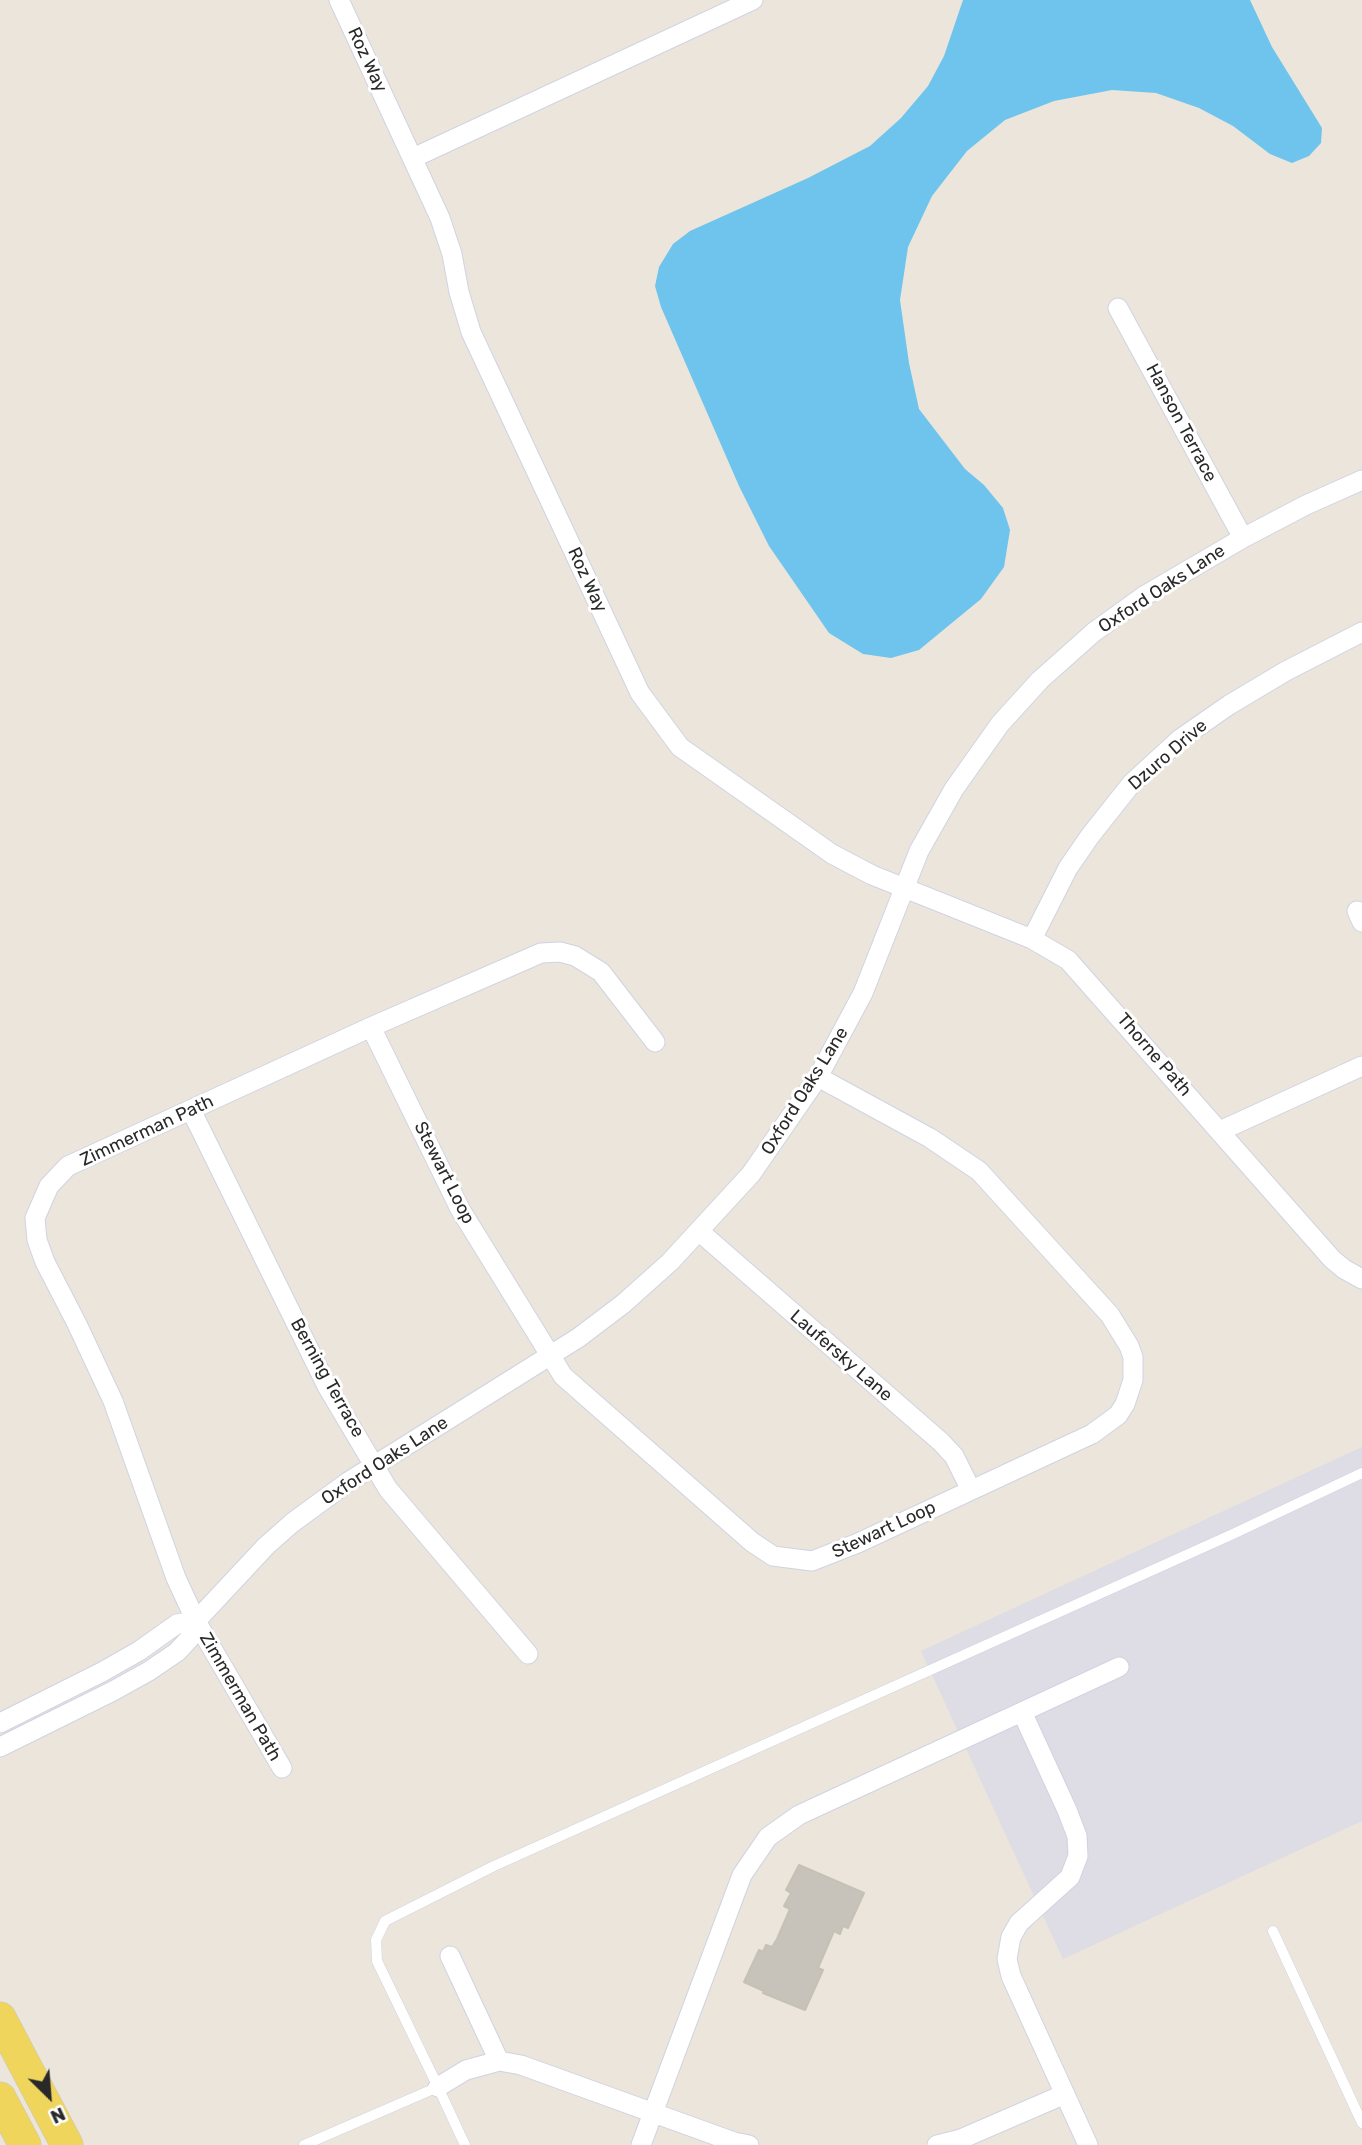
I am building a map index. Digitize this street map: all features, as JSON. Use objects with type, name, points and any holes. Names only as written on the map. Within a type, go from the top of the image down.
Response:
[{"type":"main road","points":[[0,2018],[67,2145]]},
{"type":"main road","points":[[0,2098],[25,2145]]},
{"type":"street","name":"Roz Way","points":[[340,0],[440,218],[471,332],[646,702],[680,747],[832,854],[904,888]]},
{"type":"street","points":[[413,158],[753,0]]},
{"type":"street","name":"Hanson Terrace","points":[[1118,308],[1243,538]]},
{"type":"street","name":"Oxford Oaks Lane","points":[[0,1747],[149,1671],[190,1638],[196,1620],[284,1531],[348,1482],[551,1356],[623,1304],[700,1231],[768,1152],[818,1076],[863,993],[919,850],[954,789],[1000,724],[1040,680],[1094,632],[1136,602],[1243,538],[1362,480]]},
{"type":"street","name":"Dzuro Drive","points":[[1032,939],[1069,868],[1090,836],[1132,783],[1180,739],[1229,705],[1286,671],[1362,632]]},
{"type":"street","name":"Thorne Path","points":[[904,888],[1032,939],[1068,960],[1332,1259],[1362,1279]]},
{"type":"street","name":"Zimmerman Path","points":[[282,1768],[196,1620],[176,1578],[113,1401],[45,1262],[37,1240],[35,1218],[49,1186],[68,1166],[526,957],[541,953],[561,952],[575,956],[601,972],[655,1042]]},
{"type":"street","name":"Stewart Loop","points":[[371,1027],[460,1209],[563,1376],[752,1542],[773,1556],[813,1561],[1092,1434],[1118,1415],[1125,1404],[1133,1380],[1133,1357],[1110,1315],[979,1171],[930,1138],[818,1076]]},
{"type":"street","points":[[1220,1131],[1362,1066]]},
{"type":"street","name":"Berning Terrace","points":[[191,1110],[328,1388],[388,1489],[528,1654]]},
{"type":"street","name":"Laufersky Lane","points":[[700,1231],[941,1442],[954,1456],[971,1490]]},
{"type":"street","name":"Oxford Oaks Lane","points":[[0,1723],[139,1651],[177,1624],[196,1620]]},
{"type":"street","points":[[641,2145],[742,1875],[768,1837],[799,1815],[1119,1667]]},
{"type":"street","points":[[60,1693],[70,1713]]},
{"type":"street","points":[[1022,1712],[1067,1810],[1077,1836],[1078,1856],[1070,1877],[1019,1923],[1010,1937],[1007,1959],[1011,1976],[1088,2145]]},
{"type":"street","points":[[450,1956],[499,2061]]},
{"type":"street","points":[[438,2087],[466,2070],[499,2061],[521,2065],[734,2142],[749,2145]]},
{"type":"street","points":[[937,2145],[961,2139],[1065,2094]]},
{"type":"lane","points":[[465,2145],[377,1961],[376,1940],[385,1921],[494,1866],[1233,1534],[1362,1473]]},
{"type":"lane","points":[[1273,1931],[1362,2123]]},
{"type":"lane","points":[[304,2145],[438,2087]]},
{"type":"shaded area","points":[[1362,1447],[1362,1821],[1063,1959],[921,1651]]},
{"type":"water","points":[[963,0],[1250,0],[1272,47],[1322,128],[1321,143],[1309,156],[1292,163],[1270,154],[1233,126],[1199,108],[1156,93],[1112,90],[1054,101],[1005,120],[967,151],[932,196],[908,247],[900,300],[919,409],[965,469],[984,485],[1003,508],[1010,530],[1004,567],[981,599],[919,650],[891,658],[863,654],[829,633],[769,546],[739,486],[661,307],[655,286],[659,267],[673,244],[690,231],[808,178],[870,146],[901,118],[928,86],[944,56]]},
{"type":"building","points":[[799,1865],[864,1893],[848,1928],[843,1926],[840,1934],[834,1931],[818,1968],[823,1970],[805,2010],[744,1982],[759,1950],[763,1952],[766,1945],[772,1947],[777,1939],[790,1909],[784,1906],[791,1893],[786,1890]]}]
